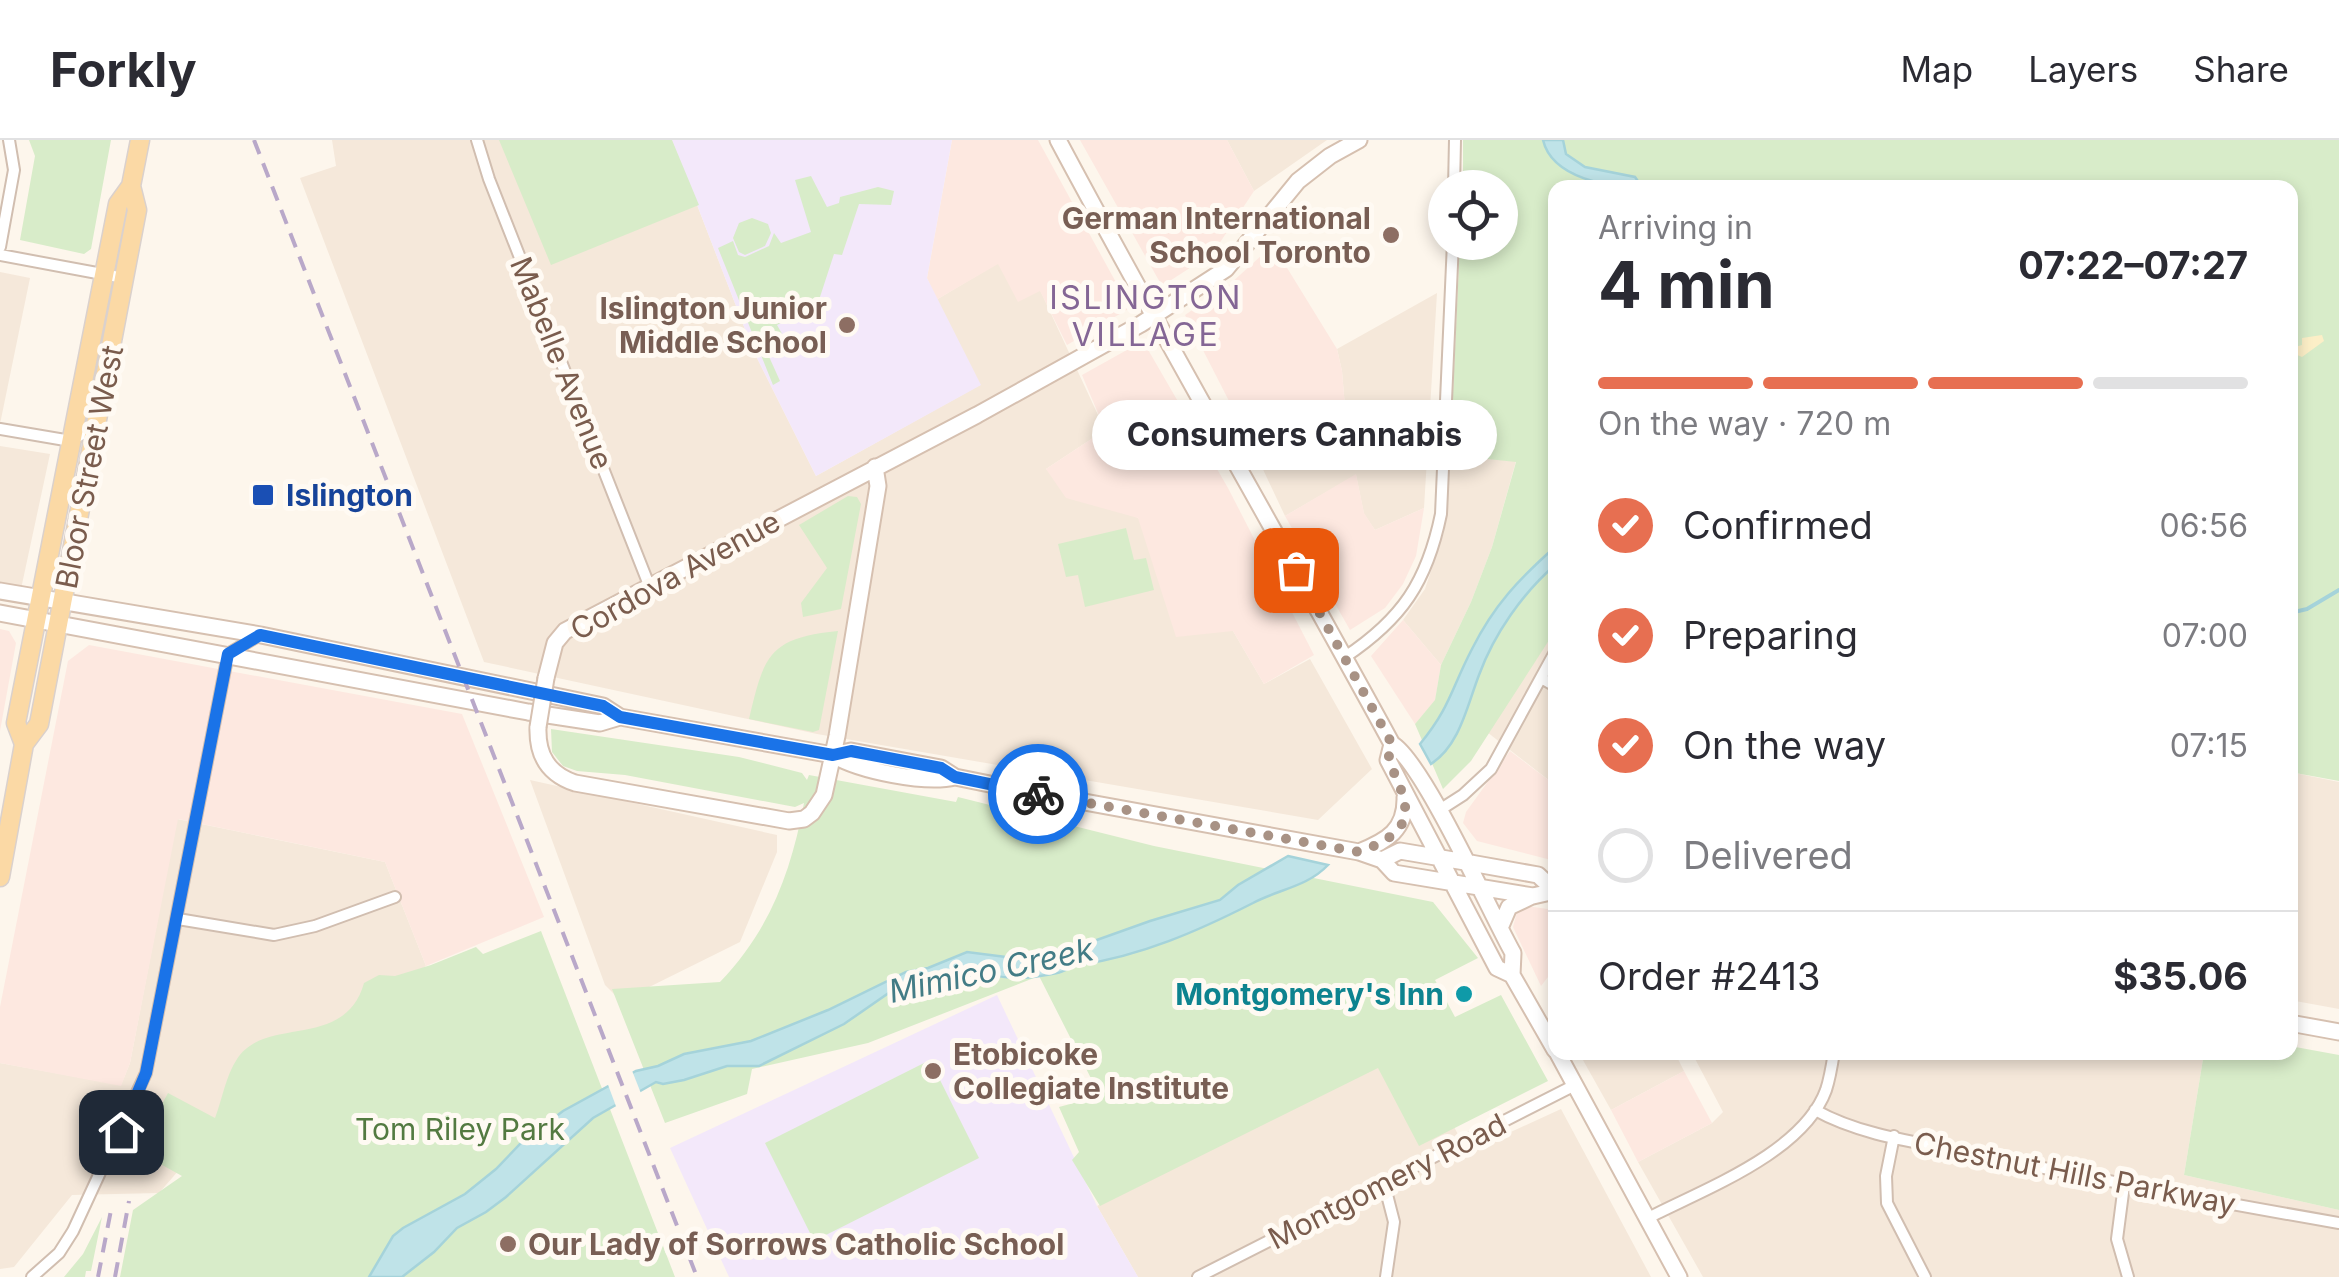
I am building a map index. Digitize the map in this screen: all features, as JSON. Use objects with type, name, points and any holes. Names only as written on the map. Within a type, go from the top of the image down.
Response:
[{"type":"main road","name":"Bloor Street West","points":[[24,744],[16,723],[40,598],[118,204],[131,186],[140,140]]},
{"type":"main road","points":[[1058,140],[1392,744],[1403,751],[1438,810],[1514,952],[1512,974],[1548,1037]]},
{"type":"main road","name":"Cordova Avenue","points":[[875,467],[878,486],[833,755],[819,805],[804,818],[789,821],[567,780],[546,764],[539,749],[538,727],[555,643],[565,632],[649,585],[1065,367],[1152,316],[1226,269],[1291,188],[1330,156],[1359,140]]},
{"type":"main road","name":"Bloor Street West","points":[[0,877],[8,786],[24,744],[39,724],[98,424],[137,210],[131,186]]},
{"type":"main road","points":[[0,591],[260,635],[603,706],[620,717],[833,755],[851,751],[941,768],[955,777],[1359,852],[1382,860],[1394,873],[1533,896]]},
{"type":"main road","points":[[0,614],[528,712],[600,723],[620,717]]},
{"type":"main road","points":[[154,644],[160,619]]},
{"type":"main road","points":[[1392,744],[1388,760],[1406,797],[1497,968],[1512,974]]},
{"type":"main road","points":[[1359,852],[1384,842],[1398,830],[1406,812],[1406,797]]},
{"type":"main road","points":[[1382,860],[1400,852],[1538,876],[1548,885]]},
{"type":"main road","points":[[1500,928],[1509,907],[1548,893]]},
{"type":"main road","points":[[2298,1024],[2339,1032]]},
{"type":"main road","points":[[1561,1060],[1675,1275]]},
{"type":"street","points":[[0,247],[14,170],[9,140]]},
{"type":"street","name":"Mabelle Avenue","points":[[477,140],[649,585]]},
{"type":"street","points":[[1454,170],[1455,140]]},
{"type":"street","points":[[0,255],[124,278]]},
{"type":"street","points":[[1345,658],[1397,615],[1429,563],[1441,514],[1452,260]]},
{"type":"street","points":[[0,430],[71,442],[98,424]]},
{"type":"street","points":[[32,1277],[59,1253],[73,1232],[139,1093],[178,919],[228,654],[260,635]]},
{"type":"street","points":[[1438,810],[1463,795],[1491,769],[1548,664]]},
{"type":"street","points":[[1540,678],[1548,682]]},
{"type":"street","points":[[178,919],[274,936],[315,926],[395,897]]},
{"type":"street","points":[[1648,1218],[1789,1140],[1826,1092],[1832,1060]]},
{"type":"street","name":"Montgomery Road","points":[[1198,1277],[1575,1085]]},
{"type":"street","name":"Chestnut Hills Parkway","points":[[1815,1110],[1838,1123],[1894,1136],[2124,1185],[2339,1224]]},
{"type":"street","points":[[1894,1136],[1886,1176],[1887,1203],[1925,1277]]},
{"type":"street","points":[[1384,1184],[1394,1222],[1386,1277]]},
{"type":"street","points":[[2124,1185],[2118,1239],[2128,1277]]},
{"type":"shaded area","points":[[332,140],[672,140],[753,350],[816,476],[980,385],[936,300],[998,263],[1040,290],[1105,430],[1046,469],[1138,518],[1233,631],[1264,684],[1310,659],[1372,769],[1318,820],[817,734],[484,662],[300,178],[336,166]]},
{"type":"shaded area","name":"Islington Junior Middle School","points":[[672,140],[952,140],[927,278],[981,385],[816,476],[753,350]]},
{"type":"shaded area","points":[[952,140],[1038,140],[1130,308],[1067,345],[1040,291],[1018,302],[998,264],[936,300],[927,278]]},
{"type":"shaded area","points":[[1080,140],[1227,140],[1254,191],[1213,253],[1162,286]]},
{"type":"shaded area","points":[[1227,140],[1327,140],[1254,191]]},
{"type":"shaded area","points":[[1273,245],[1337,349],[1347,431],[1250,442],[1185,315],[1230,284]]},
{"type":"shaded area","points":[[0,272],[30,278],[0,424]]},
{"type":"shaded area","points":[[1437,293],[1424,508],[1375,530],[1364,514],[1356,475],[1285,516],[1250,442],[1347,431],[1337,349]]},
{"type":"shaded area","points":[[1143,341],[1228,488],[1314,655],[1264,684],[1233,631],[1176,637],[1138,518],[1066,498],[1046,469],[1105,430],[1082,375]]},
{"type":"shaded area","points":[[0,446],[50,454],[21,589],[0,585]]},
{"type":"shaded area","points":[[1450,455],[1516,461],[1492,547],[1441,665],[1403,620],[1425,589],[1444,532]]},
{"type":"shaded area","points":[[1356,474],[1364,513],[1375,530],[1424,508],[1416,556],[1403,584],[1385,608],[1350,630],[1285,516]]},
{"type":"shaded area","points":[[1403,620],[1441,665],[1435,701],[1415,724],[1371,656]]},
{"type":"shaded area","points":[[0,629],[9,631],[16,643],[0,731]]},
{"type":"shaded area","points":[[1548,641],[1548,780],[1487,732]]},
{"type":"shaded area","points":[[89,645],[462,714],[544,917],[426,966],[385,862],[178,819],[130,1063],[121,1086],[0,1063],[0,1007],[68,661]]},
{"type":"shaded area","points":[[1510,751],[1548,780],[1548,859],[1477,841],[1463,823],[1466,812]]},
{"type":"shaded area","points":[[2298,774],[2339,782],[2339,1009],[2298,1001]]},
{"type":"shaded area","points":[[530,780],[777,835],[777,852],[740,942],[621,1001],[605,985]]},
{"type":"shaded area","points":[[177,819],[385,862],[426,966],[247,1092],[159,1193],[72,1195],[14,1267],[0,1269],[0,1063],[121,1085],[130,1063]]},
{"type":"shaded area","points":[[1526,906],[1548,909],[1548,977],[1541,986],[1513,927],[1517,912]]},
{"type":"shaded area","name":"Etobicoke Collegiate Institute","points":[[997,995],[1097,1206],[1138,1277],[729,1277],[670,1148]]},
{"type":"shaded area","points":[[1414,1049],[1467,1152],[1561,1109],[1651,1277],[1138,1277],[1097,1206]]},
{"type":"shaded area","points":[[1583,1060],[1678,1060],[1684,1071],[1611,1110]]},
{"type":"shaded area","points":[[1696,1060],[2203,1060],[2184,1175],[2339,1210],[2339,1277],[1703,1277],[1638,1162],[1712,1123],[1723,1112]]},
{"type":"shaded area","points":[[1684,1071],[1712,1123],[1638,1162],[1611,1110]]},
{"type":"green space","points":[[29,140],[111,140],[91,249],[84,254],[20,240],[35,156]]},
{"type":"green space","points":[[499,140],[672,140],[699,205],[551,265]]},
{"type":"green space","points":[[1463,140],[2339,140],[2339,781],[2298,773],[2298,180],[1548,180],[1548,642],[1471,761],[1443,789],[1415,724],[1435,700],[1441,665],[1492,547],[1516,462],[1450,455],[1459,260],[1518,260],[1518,170],[1463,170]]},
{"type":"green space","points":[[811,176],[827,207],[839,203],[840,197],[878,187],[894,191],[891,205],[859,204],[842,255],[834,254],[819,300],[786,316],[787,320],[777,325],[785,339],[766,350],[780,381],[773,385],[718,248],[733,241],[738,255],[745,257],[769,246],[774,233],[781,243],[811,232],[795,180]]},
{"type":"green space","points":[[752,218],[768,224],[771,233],[765,246],[745,255],[739,252],[733,238],[739,223]]},
{"type":"green space","points":[[848,496],[857,497],[861,504],[841,609],[803,617],[801,603],[827,568],[799,525]]},
{"type":"green space","points":[[1126,528],[1134,560],[1146,558],[1154,590],[1085,607],[1078,575],[1066,577],[1058,544]]},
{"type":"green space","points":[[838,631],[819,730],[749,719],[759,680],[773,654],[797,639]]},
{"type":"green space","name":"Tom Riley Park","points":[[551,729],[739,757],[802,773],[807,780],[809,775],[956,802],[958,797],[1154,846],[1433,902],[1478,958],[1435,980],[1455,1017],[1501,995],[1548,1081],[1419,1146],[1378,1068],[1100,1206],[1072,1160],[1079,1152],[1059,1107],[1100,1096],[1039,976],[868,1043],[752,1069],[747,1094],[665,1123],[612,989],[720,982],[752,942],[776,899],[804,803],[795,807],[625,775],[577,771],[563,766],[552,752]]},
{"type":"green space","name":"Tom Riley Park","points":[[541,931],[675,1277],[120,1277],[133,1210],[182,1176],[137,1151],[168,1093],[215,1118],[233,1065],[250,1046],[340,1017],[354,1004],[364,983],[379,975],[395,976],[476,947],[483,954]]},
{"type":"green space","points":[[2298,1047],[2339,1055],[2339,1210],[2184,1175],[2203,1060],[2298,1060]]},
{"type":"green space","points":[[930,1060],[979,1158],[814,1241],[765,1143]]},
{"type":"green space","points":[[102,1217],[91,1271],[86,1271],[85,1277],[64,1277],[83,1254]]},
{"type":"sand","points":[[2322,335],[2324,341],[2302,357],[2298,355],[2298,346],[2302,345],[2302,338]]},
{"type":"water","points":[[1543,140],[1563,140],[1566,154],[1585,167],[1637,180],[1590,180],[1570,172],[1548,153]]},
{"type":"water","points":[[1548,553],[1548,572],[1501,630],[1485,660],[1456,736],[1431,764],[1420,744],[1444,708],[1480,633]]},
{"type":"water","name":"Mimico Creek","points":[[1288,856],[1328,865],[1302,883],[1147,949],[1041,976],[1014,978],[990,973],[893,990],[844,1024],[759,1066],[727,1066],[684,1080],[656,1082],[593,1118],[506,1197],[457,1228],[402,1277],[369,1277],[393,1236],[403,1228],[465,1194],[563,1111],[636,1071],[684,1054],[751,1041],[906,972],[928,968],[967,952],[1006,957],[1080,946],[1220,900]]},
{"type":"pier","points":[[631,1068],[642,1096],[617,1109],[607,1082]]},
{"type":"waterway","points":[[2298,611],[2339,590]]},
{"type":"railway","points":[[254,140],[697,1277]]},
{"type":"railway","points":[[115,1277],[129,1201]]},
{"type":"railway","points":[[98,1277],[112,1205]]},
{"type":"way so far","points":[[1038,794],[1359,852],[1384,842],[1398,830],[1406,812],[1406,797],[1388,760],[1392,744],[1296,570]]},
{"type":"place","name":"German International School Toronto","points":[[1391,235]]},
{"type":"place","name":"Islington Junior Middle School","points":[[847,325]]},
{"type":"place","name":"Islington","points":[[263,495]]},
{"type":"place","name":"Consumers Cannabis","points":[[1296,570]]},
{"type":"place","name":"Montgomery's Inn","points":[[1464,994]]},
{"type":"place","name":"Etobicoke Collegiate Institute","points":[[933,1071]]},
{"type":"place","name":"Our Lady of Sorrows Catholic School","points":[[508,1244]]},
{"type":"district","name":"ISLINGTON VILLAGE","points":[[1146,316]]},
{"type":"route","points":[[121,1132],[146,1073],[228,654],[260,635],[603,706],[620,717],[833,755],[851,751],[941,768],[955,777],[1038,794]]}]
